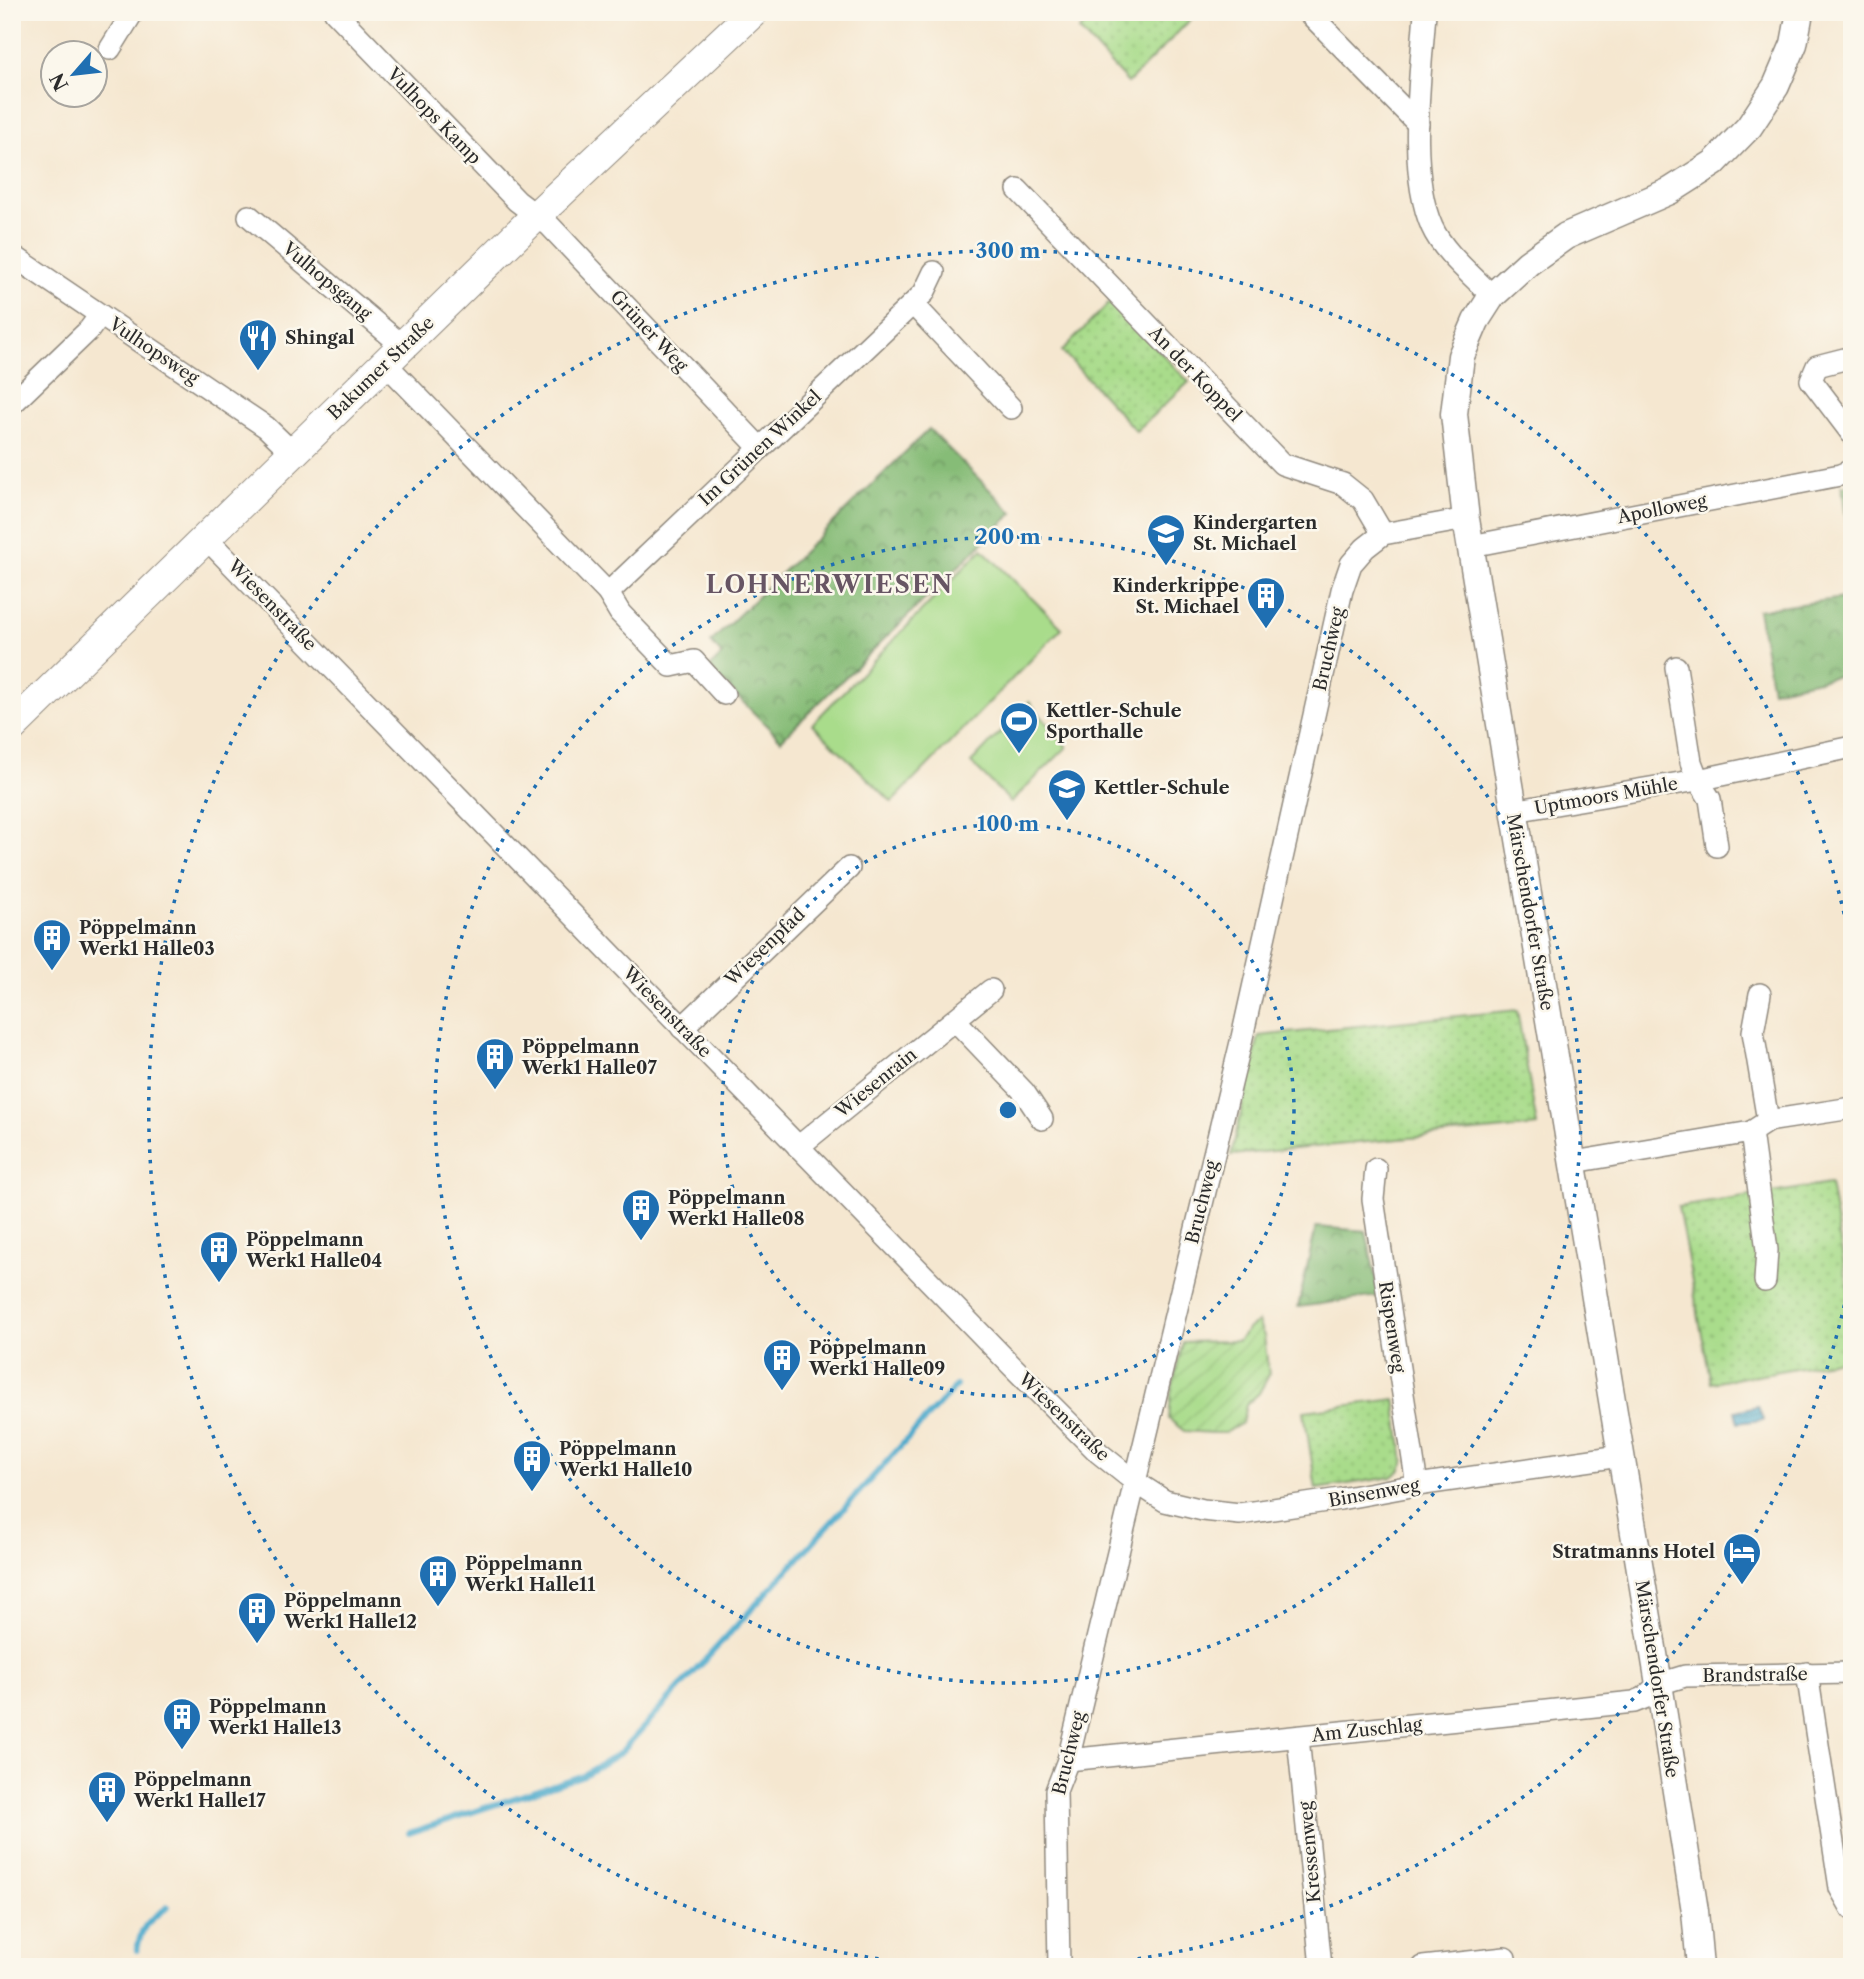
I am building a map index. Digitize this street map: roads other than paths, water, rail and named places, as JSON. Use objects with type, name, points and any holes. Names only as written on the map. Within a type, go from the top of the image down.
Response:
[{"type":"main road","name":"Bakumer Straße","points":[[12,727],[536,216],[753,12]]},
{"type":"street","points":[[110,49],[134,12]]},
{"type":"street","name":"Vulhops Kamp","points":[[335,12],[517,201],[536,216]]},
{"type":"street","points":[[1308,12],[1418,124]]},
{"type":"street","points":[[1425,12],[1418,124],[1420,187],[1432,229],[1492,296]]},
{"type":"street","name":"Märschendorfer Straße","points":[[1700,1967],[1695,1911],[1659,1684],[1466,519],[1454,414],[1461,356],[1476,321],[1492,296],[1528,263],[1566,236],[1670,191],[1714,163],[1749,127],[1776,86],[1794,44],[1800,12]]},
{"type":"street","name":"An der Koppel","points":[[1018,190],[1282,464],[1343,484],[1363,500],[1383,534]]},
{"type":"street","name":"Vulhopsgang","points":[[249,216],[395,356]]},
{"type":"street","name":"Grüner Weg","points":[[536,216],[550,226],[760,448]]},
{"type":"street","name":"Vulhopsweg","points":[[12,255],[266,427],[293,453]]},
{"type":"street","name":"Im Grünen Winkel","points":[[608,593],[913,304],[924,293],[934,272]]},
{"type":"street","points":[[913,304],[1011,408]]},
{"type":"street","points":[[12,404],[89,330],[100,315]]},
{"type":"street","points":[[395,356],[608,593],[620,612],[671,666],[694,661],[724,694]]},
{"type":"street","points":[[1852,357],[1818,366],[1811,380],[1852,434]]},
{"type":"street","name":"Apolloweg","points":[[1471,546],[1840,475],[1852,470]]},
{"type":"street","points":[[1383,534],[1466,519]]},
{"type":"street","name":"Bruchweg","points":[[1059,1967],[1056,1791],[1068,1760],[1237,1055],[1342,590],[1351,564],[1383,534]]},
{"type":"street","name":"Wiesenstraße","points":[[206,538],[681,1028],[1099,1453],[1134,1481]]},
{"type":"street","name":"Uptmoors Mühle","points":[[1675,667],[1691,762],[1710,799],[1717,846]]},
{"type":"street","name":"Uptmoors Mühle","points":[[1513,811],[1698,780],[1852,747]]},
{"type":"street","name":"Wiesenpfad","points":[[681,1028],[849,868]]},
{"type":"street","name":"Wiesenrain","points":[[798,1147],[990,990]]},
{"type":"street","points":[[1760,994],[1753,1032],[1767,1250],[1765,1281]]},
{"type":"street","points":[[955,1020],[1024,1092],[1042,1119]]},
{"type":"street","points":[[1574,1162],[1852,1108]]},
{"type":"street","name":"Rispenweg","points":[[1376,1169],[1373,1199],[1417,1485]]},
{"type":"street","name":"Binsenweg","points":[[1134,1481],[1165,1501],[1203,1510],[1240,1514],[1620,1456]]},
{"type":"street","points":[[1807,1673],[1840,1888],[1852,1909]]},
{"type":"street","name":"Brandstraße","points":[[1659,1684],[1685,1676],[1852,1673]]},
{"type":"street","name":"Am Zuschlag","points":[[1068,1760],[1634,1702],[1644,1699],[1659,1684]]},
{"type":"street","name":"Kressenweg","points":[[1298,1737],[1321,1967]]},
{"type":"street","points":[[1423,1967],[1505,1958]]},
{"type":"water","points":[[1758,1406],[1763,1420],[1738,1423],[1735,1411]]},
{"type":"waterway","points":[[409,1833],[584,1775],[620,1753],[956,1386]]},
{"type":"waterway","points":[[137,1950],[146,1924],[168,1907]]},
{"type":"place","name":"Shingal","points":[[258,372]]},
{"type":"place","name":"Kindergarten St. Michael","points":[[1166,567]]},
{"type":"place","name":"Kinderkrippe St. Michael","points":[[1266,630]]},
{"type":"place","name":"Kettler-Schule Sporthalle","points":[[1019,755]]},
{"type":"place","name":"Kettler-Schule","points":[[1067,822]]},
{"type":"place","name":"Pöppelmann Werk1 Halle03","points":[[52,972]]},
{"type":"place","name":"Pöppelmann Werk1 Halle07","points":[[495,1091]]},
{"type":"place","name":"Pöppelmann Werk1 Halle08","points":[[641,1242]]},
{"type":"place","name":"Pöppelmann Werk1 Halle04","points":[[219,1284]]},
{"type":"place","name":"Pöppelmann Werk1 Halle09","points":[[782,1392]]},
{"type":"place","name":"Pöppelmann Werk1 Halle10","points":[[532,1493]]},
{"type":"place","name":"Stratmanns Hotel","points":[[1742,1586]]},
{"type":"place","name":"Pöppelmann Werk1 Halle11","points":[[438,1608]]},
{"type":"place","name":"Pöppelmann Werk1 Halle12","points":[[257,1645]]},
{"type":"place","name":"Pöppelmann Werk1 Halle13","points":[[182,1751]]},
{"type":"place","name":"Pöppelmann Werk1 Halle17","points":[[107,1824]]},
{"type":"district","name":"LOHNERWIESEN","points":[[830,584]]}]
